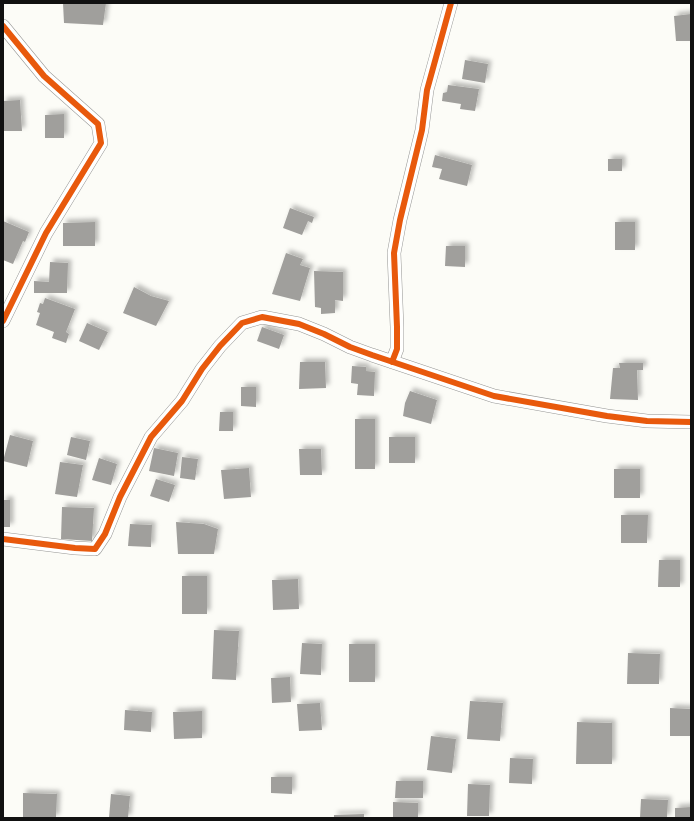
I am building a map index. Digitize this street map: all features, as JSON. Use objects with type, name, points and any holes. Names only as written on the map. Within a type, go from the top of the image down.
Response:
[{"type":"street","points":[[392,362],[397,349],[398,327],[394,253],[400,220],[422,130],[427,90],[451,3]]},
{"type":"street","points":[[3,26],[44,76],[98,124],[101,143],[46,232],[3,321]]},
{"type":"street","points":[[3,539],[95,549],[105,534],[120,497],[151,437],[182,400],[202,369],[242,323],[262,317],[299,324],[350,347],[494,396],[615,417],[647,421],[691,422]]},
{"type":"building","points":[[63,3],[106,3],[103,25],[64,23]]},
{"type":"building","points":[[691,14],[691,41],[676,41],[674,16]]},
{"type":"building","points":[[465,60],[488,64],[485,83],[462,79]]},
{"type":"building","points":[[448,85],[479,89],[475,111],[460,109],[461,104],[442,101],[443,93],[447,92]]},
{"type":"building","points":[[20,100],[22,131],[3,131],[3,101]]},
{"type":"building","points":[[64,114],[64,138],[45,138],[45,115]]},
{"type":"building","points":[[435,155],[472,165],[467,186],[439,179],[442,169],[432,167]]},
{"type":"building","points":[[608,159],[622,159],[622,171],[608,171]]},
{"type":"building","points":[[290,208],[314,217],[312,223],[308,221],[302,235],[283,228]]},
{"type":"building","points":[[3,221],[29,232],[25,242],[23,241],[13,264],[3,260]]},
{"type":"building","points":[[95,222],[95,246],[63,246],[63,223]]},
{"type":"building","points":[[615,222],[635,222],[635,250],[615,250]]},
{"type":"building","points":[[446,246],[465,246],[465,267],[445,266]]},
{"type":"building","points":[[286,253],[303,259],[300,265],[310,268],[300,301],[272,294]]},
{"type":"building","points":[[50,262],[68,263],[67,293],[34,293],[34,281],[49,282]]},
{"type":"building","points":[[314,271],[343,272],[343,301],[335,300],[335,313],[321,314],[321,308],[315,307]]},
{"type":"building","points":[[134,287],[151,296],[169,301],[156,326],[123,313]]},
{"type":"building","points":[[45,298],[75,309],[66,332],[69,334],[66,343],[52,338],[54,332],[36,325],[40,313],[37,312],[40,303],[43,304]]},
{"type":"building","points":[[87,323],[108,332],[99,350],[79,341]]},
{"type":"building","points":[[262,327],[284,335],[279,349],[257,341]]},
{"type":"building","points":[[300,362],[325,362],[326,388],[299,389]]},
{"type":"building","points":[[619,363],[643,363],[643,370],[637,370],[638,400],[610,399],[613,368],[620,368]]},
{"type":"building","points":[[352,366],[366,367],[366,371],[375,372],[374,396],[357,395],[358,384],[351,383]]},
{"type":"building","points":[[241,387],[256,387],[256,407],[241,406]]},
{"type":"building","points":[[410,391],[437,400],[431,424],[403,416],[405,403]]},
{"type":"building","points":[[220,412],[233,412],[233,431],[219,431]]},
{"type":"building","points":[[355,419],[375,419],[375,469],[355,469]]},
{"type":"building","points":[[10,435],[33,441],[27,467],[3,461]]},
{"type":"building","points":[[71,437],[90,441],[86,460],[67,455]]},
{"type":"building","points":[[389,437],[415,437],[415,463],[389,463]]},
{"type":"building","points":[[154,448],[178,453],[174,476],[149,471]]},
{"type":"building","points":[[299,449],[321,449],[322,475],[300,475]]},
{"type":"building","points":[[182,457],[198,459],[195,480],[180,478]]},
{"type":"building","points":[[99,458],[117,464],[111,485],[92,480]]},
{"type":"building","points":[[60,462],[83,465],[77,497],[55,494]]},
{"type":"building","points":[[249,468],[251,497],[224,499],[221,470]]},
{"type":"building","points":[[614,469],[640,469],[640,498],[614,498]]},
{"type":"building","points":[[156,479],[175,485],[169,502],[150,496]]},
{"type":"building","points":[[3,500],[10,500],[10,527],[3,527]]},
{"type":"building","points":[[62,507],[94,508],[92,541],[61,539]]},
{"type":"building","points":[[621,515],[648,515],[647,543],[621,543]]},
{"type":"building","points":[[176,522],[204,524],[218,529],[214,554],[178,554]]},
{"type":"building","points":[[130,524],[152,525],[151,547],[128,546]]},
{"type":"building","points":[[659,560],[680,560],[680,587],[658,587]]},
{"type":"building","points":[[182,576],[207,576],[207,614],[182,614]]},
{"type":"building","points":[[298,579],[299,609],[273,610],[272,580]]},
{"type":"building","points":[[214,630],[239,631],[236,680],[212,679]]},
{"type":"building","points":[[302,643],[322,644],[321,675],[300,674]]},
{"type":"building","points":[[349,644],[375,644],[375,682],[349,682]]},
{"type":"building","points":[[628,653],[660,654],[659,684],[627,684]]},
{"type":"building","points":[[290,677],[291,702],[272,703],[271,678]]},
{"type":"building","points":[[470,701],[503,703],[500,741],[467,739]]},
{"type":"building","points":[[320,703],[322,730],[299,731],[297,704]]},
{"type":"building","points":[[670,708],[691,709],[691,736],[670,736]]},
{"type":"building","points":[[125,710],[152,712],[151,732],[124,730]]},
{"type":"building","points":[[202,711],[202,738],[174,739],[173,712]]},
{"type":"building","points":[[577,722],[612,723],[612,764],[576,764]]},
{"type":"building","points":[[431,736],[456,739],[452,773],[427,770]]},
{"type":"building","points":[[510,758],[533,759],[532,784],[509,783]]},
{"type":"building","points":[[271,777],[292,777],[292,794],[271,793]]},
{"type":"building","points":[[396,781],[423,781],[423,798],[395,798]]},
{"type":"building","points":[[468,784],[490,785],[489,816],[467,816]]},
{"type":"building","points":[[23,793],[57,794],[56,818],[23,818]]},
{"type":"building","points":[[111,794],[130,796],[128,818],[109,818]]},
{"type":"building","points":[[641,799],[668,800],[667,818],[640,818]]},
{"type":"building","points":[[393,802],[418,803],[418,818],[393,818]]},
{"type":"building","points":[[691,807],[691,818],[675,818],[675,808]]},
{"type":"building","points":[[364,814],[364,818],[334,818],[334,815]]},
{"type":"cycle path","points":[[392,362],[397,349],[394,253],[400,220],[422,130],[427,90],[451,3]]},
{"type":"cycle path","points":[[3,26],[44,76],[98,124],[101,143],[46,233],[3,321]]},
{"type":"cycle path","points":[[3,539],[95,549],[105,534],[120,497],[151,437],[182,401],[202,369],[220,346],[242,323],[262,317],[299,324],[350,347],[494,396],[607,416],[647,421],[691,422]]}]
